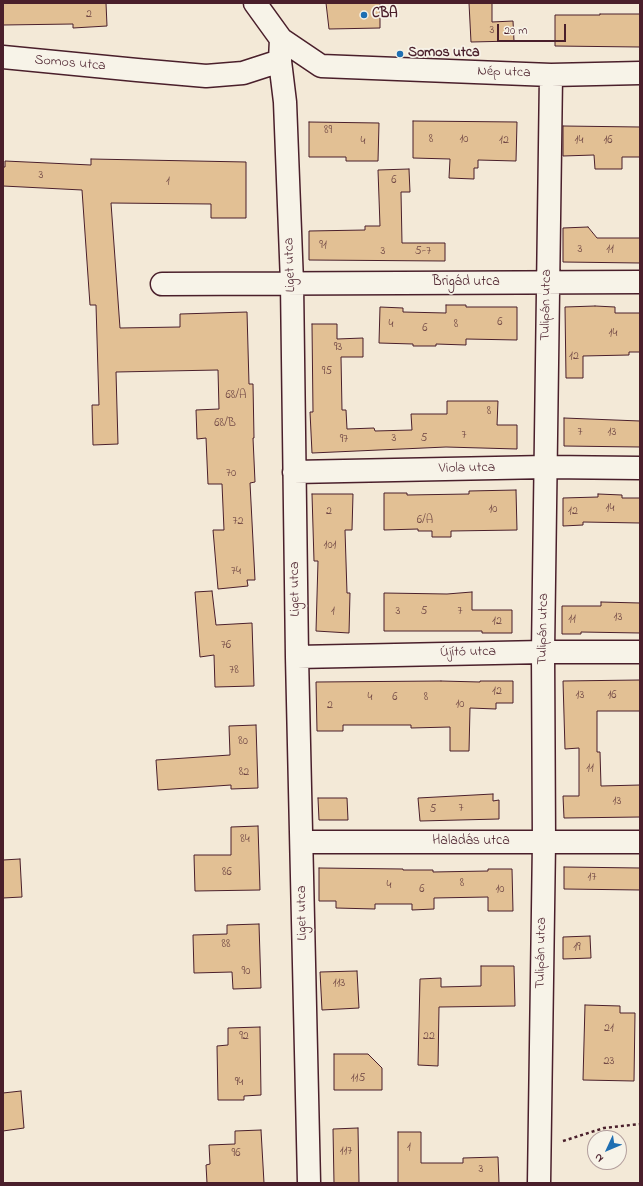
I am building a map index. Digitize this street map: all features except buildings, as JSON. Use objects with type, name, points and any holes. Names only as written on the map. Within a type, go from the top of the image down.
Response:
[{"type":"street","points":[[255,3],[281,39]]},
{"type":"street","name":"Liget utca","points":[[281,39],[280,61],[285,102],[292,283],[297,657],[309,1183]]},
{"type":"street","name":"Nép utca","points":[[281,39],[321,66],[551,74],[640,73]]},
{"type":"street","name":"Somos utca","points":[[3,57],[206,76],[243,73],[280,61]]},
{"type":"street","name":"Tulipán utca","points":[[539,1183],[544,842],[543,652],[547,282],[551,74]]},
{"type":"street","name":"Brigád utca","points":[[162,284],[640,282]]},
{"type":"street","name":"Viola utca","points":[[294,472],[546,467],[640,468]]},
{"type":"street","name":"Újító utca","points":[[297,657],[543,652],[640,652]]},
{"type":"street","name":"Haladás utca","points":[[302,842],[640,842]]},
{"type":"path","points":[[539,1148],[604,1128],[640,1124]]},
{"type":"place","name":"CBA","points":[[364,15]]},
{"type":"place","name":"Somos utca","points":[[400,54]]}]
